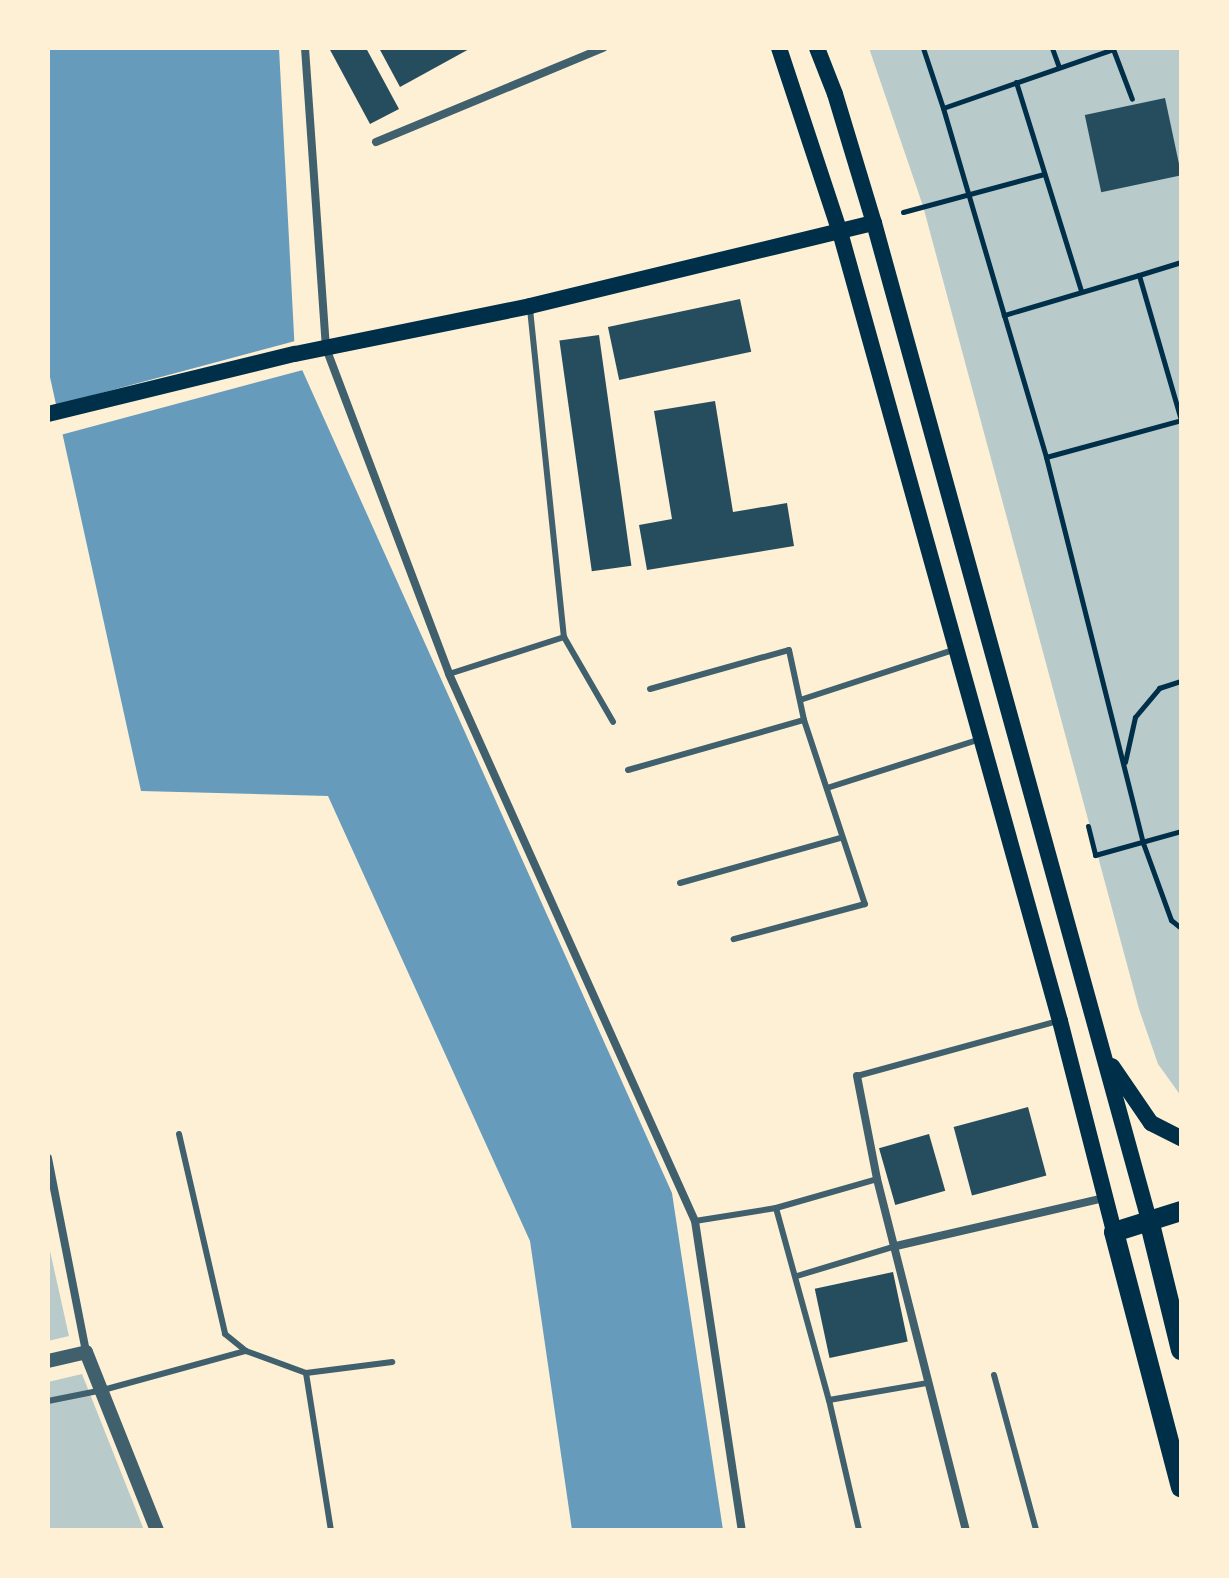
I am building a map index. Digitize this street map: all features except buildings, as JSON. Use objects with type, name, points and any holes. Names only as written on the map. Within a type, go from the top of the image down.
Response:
[{"type":"main road","points":[[779,48],[840,232],[1060,1021],[1181,1487]]},
{"type":"main road","points":[[817,48],[874,223],[1106,1056],[1181,1350]]},
{"type":"main road","points":[[48,414],[295,354],[530,306],[874,223]]},
{"type":"main road","points":[[1106,1056],[1151,1123],[1181,1138]]},
{"type":"main road","points":[[1114,1232],[1181,1211]]},
{"type":"street","points":[[305,48],[326,348],[449,674],[695,1221],[742,1530]]},
{"type":"street","points":[[376,142],[603,48]]},
{"type":"street","points":[[857,1076],[877,1179],[966,1530]]},
{"type":"street","points":[[48,1158],[86,1352],[157,1530]]},
{"type":"street","points":[[896,1246],[1104,1198]]},
{"type":"street","points":[[48,1361],[86,1352]]},
{"type":"lane","points":[[530,306],[564,637],[613,722]]},
{"type":"lane","points":[[449,674],[564,637]]},
{"type":"lane","points":[[800,700],[956,649]]},
{"type":"lane","points":[[650,689],[789,650],[804,720],[840,838],[865,904],[734,939]]},
{"type":"lane","points":[[628,770],[804,720]]},
{"type":"lane","points":[[827,788],[981,739]]},
{"type":"lane","points":[[680,883],[840,838]]},
{"type":"lane","points":[[857,1076],[1060,1021]]},
{"type":"lane","points":[[179,1134],[225,1334],[246,1351],[306,1373],[392,1362]]},
{"type":"lane","points":[[695,1221],[776,1208],[877,1179]]},
{"type":"lane","points":[[776,1208],[829,1400],[859,1530]]},
{"type":"lane","points":[[797,1276],[896,1246]]},
{"type":"lane","points":[[48,1401],[103,1390],[246,1351]]},
{"type":"lane","points":[[306,1373],[331,1530]]},
{"type":"lane","points":[[994,1375],[1036,1530]]},
{"type":"lane","points":[[829,1400],[927,1383]]},
{"type":"path","points":[[923,48],[1046,457],[1143,843],[1171,920],[1181,928]]},
{"type":"path","points":[[1052,48],[1059,67]]},
{"type":"path","points":[[943,108],[1113,48],[1132,99]]},
{"type":"path","points":[[1016,82],[1081,291]]},
{"type":"path","points":[[903,212],[1044,174]]},
{"type":"path","points":[[1004,315],[1181,262]]},
{"type":"path","points":[[1046,457],[1181,420],[1139,275]]},
{"type":"path","points":[[1125,763],[1135,717],[1159,688],[1181,681]]},
{"type":"path","points":[[1088,826],[1095,855],[1181,831]]},
{"type":"shaded area","points":[[869,48],[1181,48],[1181,1096],[1158,1064],[1139,1009],[923,206]]},
{"type":"shaded area","points":[[48,1242],[69,1336],[48,1341]]},
{"type":"shaded area","points":[[82,1374],[144,1530],[48,1530],[48,1382]]},
{"type":"water","points":[[48,48],[279,48],[295,354],[672,1193],[723,1530],[572,1530],[530,1241],[328,796],[141,791],[48,368]]},
{"type":"pier","points":[[299,340],[307,369],[60,435],[53,406]]}]
